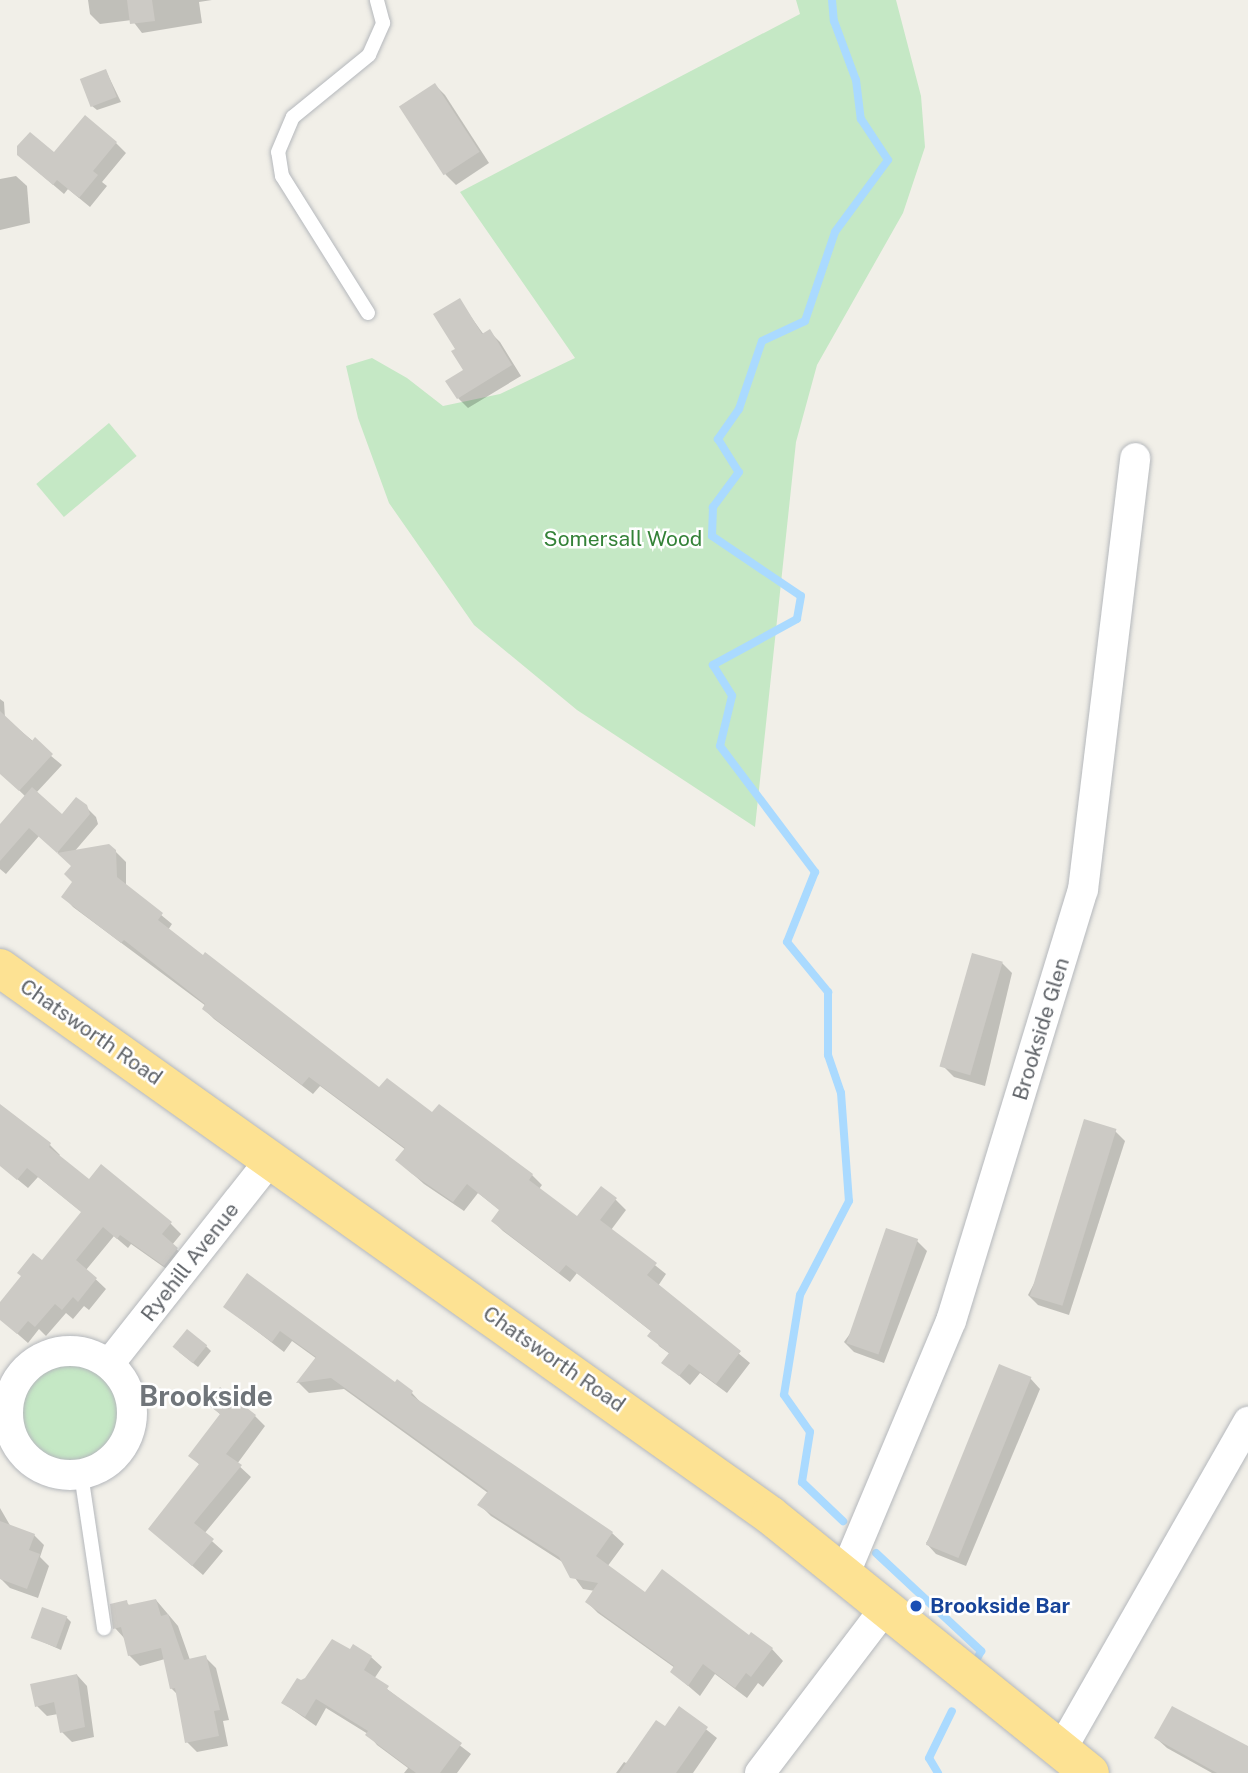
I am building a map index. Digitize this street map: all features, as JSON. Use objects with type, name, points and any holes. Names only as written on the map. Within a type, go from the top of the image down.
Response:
[{"type":"highway","name":"Chatsworth Road","points":[[0,968],[633,1415],[845,1573],[1076,1761]]},
{"type":"street","name":"Brookside Glen","points":[[845,1573],[951,1321],[1083,890],[1135,458]]},
{"type":"street","name":"Ryehill Avenue","points":[[109,1364],[270,1160]]},
{"type":"street","points":[[71,1350],[92,1355],[109,1364],[123,1381],[130,1399],[132,1419],[127,1438],[116,1455],[100,1467],[81,1474],[61,1474],[43,1468],[26,1457],[14,1440],[8,1420],[9,1399],[17,1379],[31,1363],[50,1354],[71,1350]]},
{"type":"street","points":[[1076,1761],[1244,1439]]},
{"type":"street","points":[[760,1773],[886,1607]]},
{"type":"lane","points":[[368,313],[282,176],[278,152],[293,117],[369,55],[383,23],[377,0]]},
{"type":"lane","points":[[81,1474],[104,1628]]},
{"type":"green space","name":"Somersall Wood","points":[[796,0],[896,0],[921,96],[925,147],[903,213],[817,365],[796,442],[755,827],[577,710],[474,625],[389,503],[358,418],[346,366],[372,358],[407,378],[443,406],[500,394],[575,358],[460,192],[800,14]]},
{"type":"green space","points":[[109,423],[137,456],[64,517],[36,484]]},
{"type":"green space","points":[[70,1363],[98,1371],[112,1385],[120,1413],[112,1441],[98,1455],[70,1463],[42,1455],[28,1441],[20,1413],[28,1385],[42,1371]]},
{"type":"building","points":[[127,0],[152,0],[155,21],[130,24]]},
{"type":"building","points":[[106,69],[117,97],[91,107],[80,79]]},
{"type":"building","points":[[435,83],[480,152],[444,175],[399,106]]},
{"type":"building","points":[[85,115],[117,142],[93,171],[98,175],[79,198],[57,180],[53,185],[17,155],[17,146],[30,132],[54,152]]},
{"type":"building","points":[[460,298],[482,334],[490,329],[512,365],[457,399],[445,381],[463,370],[451,351],[455,349],[433,314]]},
{"type":"building","points":[[0,711],[32,741],[35,737],[53,754],[19,791],[0,774]]},
{"type":"building","points":[[32,787],[62,814],[76,797],[87,805],[90,814],[57,853],[29,828],[0,861],[0,824]]},
{"type":"building","points":[[109,844],[116,850],[117,877],[163,913],[158,920],[203,955],[205,952],[379,1087],[387,1078],[432,1112],[439,1104],[533,1174],[529,1180],[577,1216],[601,1186],[617,1198],[600,1220],[657,1263],[647,1275],[741,1351],[716,1384],[689,1364],[679,1376],[661,1363],[669,1353],[647,1336],[651,1331],[566,1265],[559,1273],[491,1221],[499,1210],[467,1184],[453,1202],[412,1174],[395,1160],[405,1148],[309,1077],[302,1085],[202,1009],[205,1004],[124,940],[121,943],[61,897],[72,882],[64,874],[71,866],[57,853]]},
{"type":"building","points":[[972,953],[1003,962],[970,1075],[939,1066]]},
{"type":"building","points":[[0,1104],[51,1143],[49,1147],[89,1179],[101,1164],[172,1222],[162,1234],[178,1248],[164,1266],[120,1235],[117,1239],[103,1227],[76,1260],[97,1278],[78,1302],[73,1297],[62,1310],[55,1304],[35,1327],[28,1321],[17,1334],[0,1320],[0,1302],[21,1276],[17,1273],[33,1253],[42,1260],[81,1212],[27,1168],[17,1180],[0,1166]]},
{"type":"building","points":[[1084,1119],[1117,1129],[1062,1306],[1030,1296]]},
{"type":"building","points":[[886,1228],[918,1239],[878,1354],[846,1343]]},
{"type":"building","points":[[247,1273],[395,1382],[397,1379],[413,1391],[411,1395],[613,1532],[596,1556],[645,1592],[662,1569],[749,1635],[751,1632],[773,1648],[751,1677],[746,1673],[735,1688],[703,1664],[688,1686],[670,1672],[674,1666],[585,1602],[598,1583],[570,1578],[559,1557],[477,1505],[488,1491],[331,1378],[296,1383],[316,1357],[280,1331],[272,1342],[223,1307]]},
{"type":"building","points":[[187,1329],[207,1345],[193,1363],[173,1347]]},
{"type":"building","points":[[999,1364],[1031,1377],[958,1558],[926,1545]]},
{"type":"building","points":[[220,1387],[256,1415],[226,1454],[242,1465],[194,1523],[214,1539],[192,1566],[148,1529],[199,1464],[188,1456],[220,1414],[207,1404]]},
{"type":"building","points":[[0,1521],[35,1534],[29,1550],[40,1554],[27,1589],[0,1579]]},
{"type":"building","points":[[156,1599],[161,1616],[168,1614],[184,1660],[206,1655],[220,1710],[214,1711],[219,1736],[185,1743],[175,1688],[170,1689],[161,1648],[128,1656],[121,1627],[113,1629],[110,1604],[127,1600],[128,1605]]},
{"type":"building","points":[[42,1607],[67,1616],[56,1647],[31,1638]]},
{"type":"building","points":[[332,1639],[350,1649],[353,1644],[372,1656],[364,1670],[389,1686],[387,1689],[462,1743],[440,1773],[416,1773],[365,1735],[368,1731],[316,1699],[305,1717],[281,1703],[297,1678],[305,1678]]},
{"type":"building","points":[[77,1674],[85,1727],[60,1733],[54,1702],[35,1707],[30,1684]]},
{"type":"building","points":[[679,1706],[708,1727],[676,1773],[619,1773],[656,1720],[665,1726]]},
{"type":"building","points":[[1172,1706],[1248,1746],[1248,1773],[1217,1773],[1154,1738]]},
{"type":"waterway","points":[[832,0],[834,21],[856,80],[861,119],[888,160],[835,232],[805,321],[762,341],[739,409],[718,439],[739,472],[713,507],[712,536],[801,596],[797,619],[713,665],[732,696],[720,746],[815,872],[787,942],[828,992],[828,1055],[841,1093],[849,1201],[800,1295],[784,1395],[810,1432],[802,1482],[843,1521]]},
{"type":"waterway","points":[[876,1553],[981,1651],[975,1663]]},
{"type":"waterway","points":[[938,1773],[929,1758],[952,1711]]},
{"type":"place","name":"Brookside Bar","points":[[916,1606]]},
{"type":"district","name":"Brookside","points":[[206,1396]]}]
